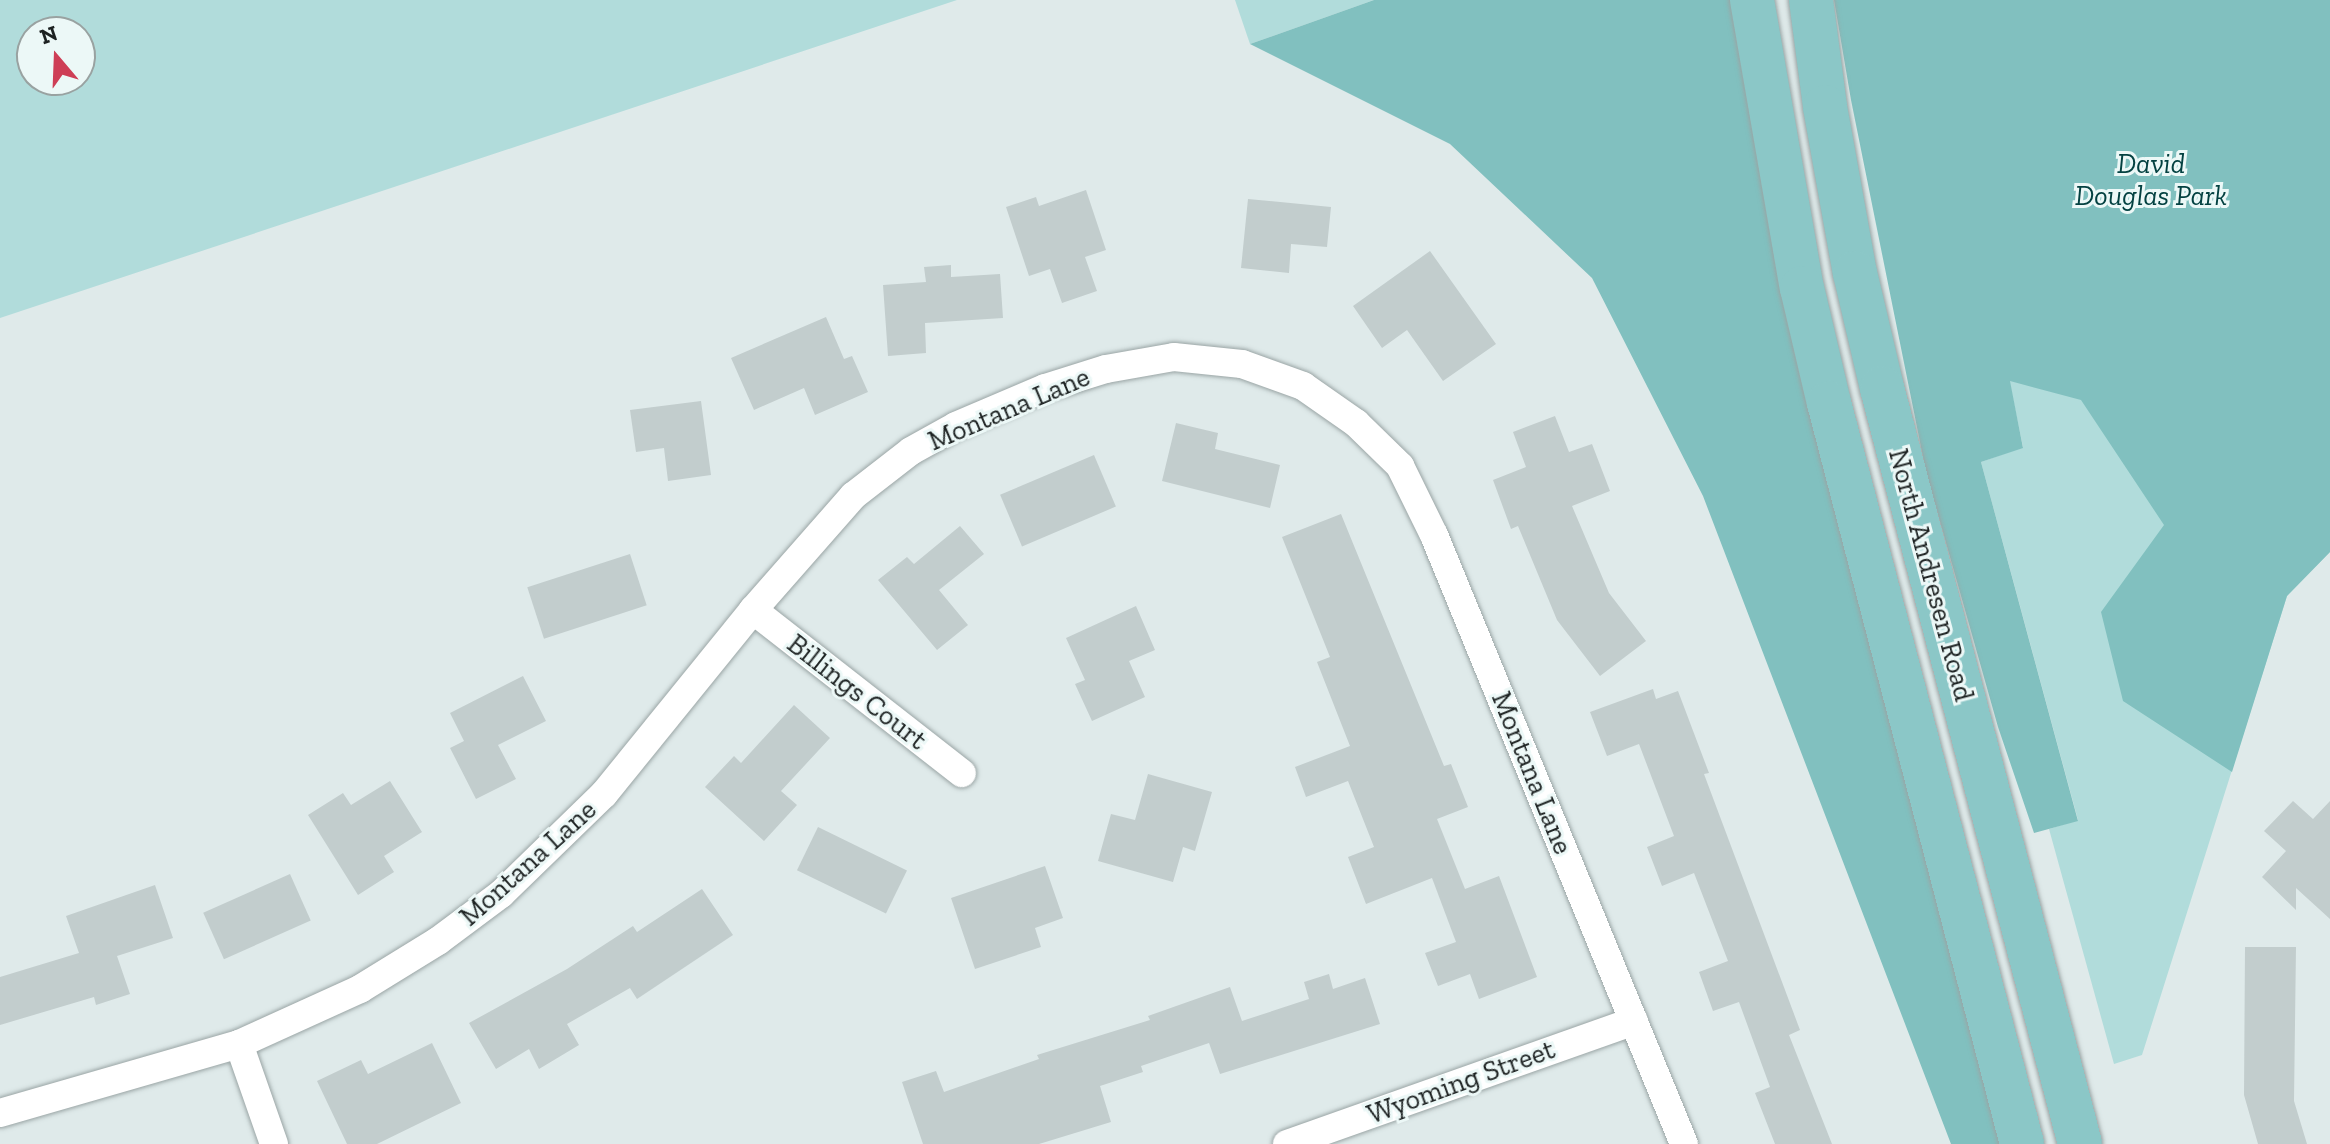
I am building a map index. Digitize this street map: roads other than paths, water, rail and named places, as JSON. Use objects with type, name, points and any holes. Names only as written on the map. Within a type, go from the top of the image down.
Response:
[{"type":"main road","name":"North Andresen Road","points":[[1752,0],[1802,288],[1829,403],[2022,1144]]},
{"type":"main road","name":"North Andresen Road","points":[[1811,0],[1825,107],[1855,273],[1875,359],[2080,1144]]},
{"type":"street","name":"Montana Lane","points":[[0,1113],[239,1044],[360,989],[438,941],[501,894],[604,794],[753,610],[853,496],[911,451],[956,426],[1045,388],[1106,369],[1174,357],[1242,364],[1303,386],[1356,423],[1400,466],[1434,535],[1684,1144]]},
{"type":"street","name":"Billings Court","points":[[753,610],[962,773]]},
{"type":"street","name":"Wyoming Street","points":[[1287,1144],[1634,1021]]},
{"type":"street","points":[[239,1044],[274,1144]]},
{"type":"park label","name":"David Douglas Park","points":[[2151,180]]}]
